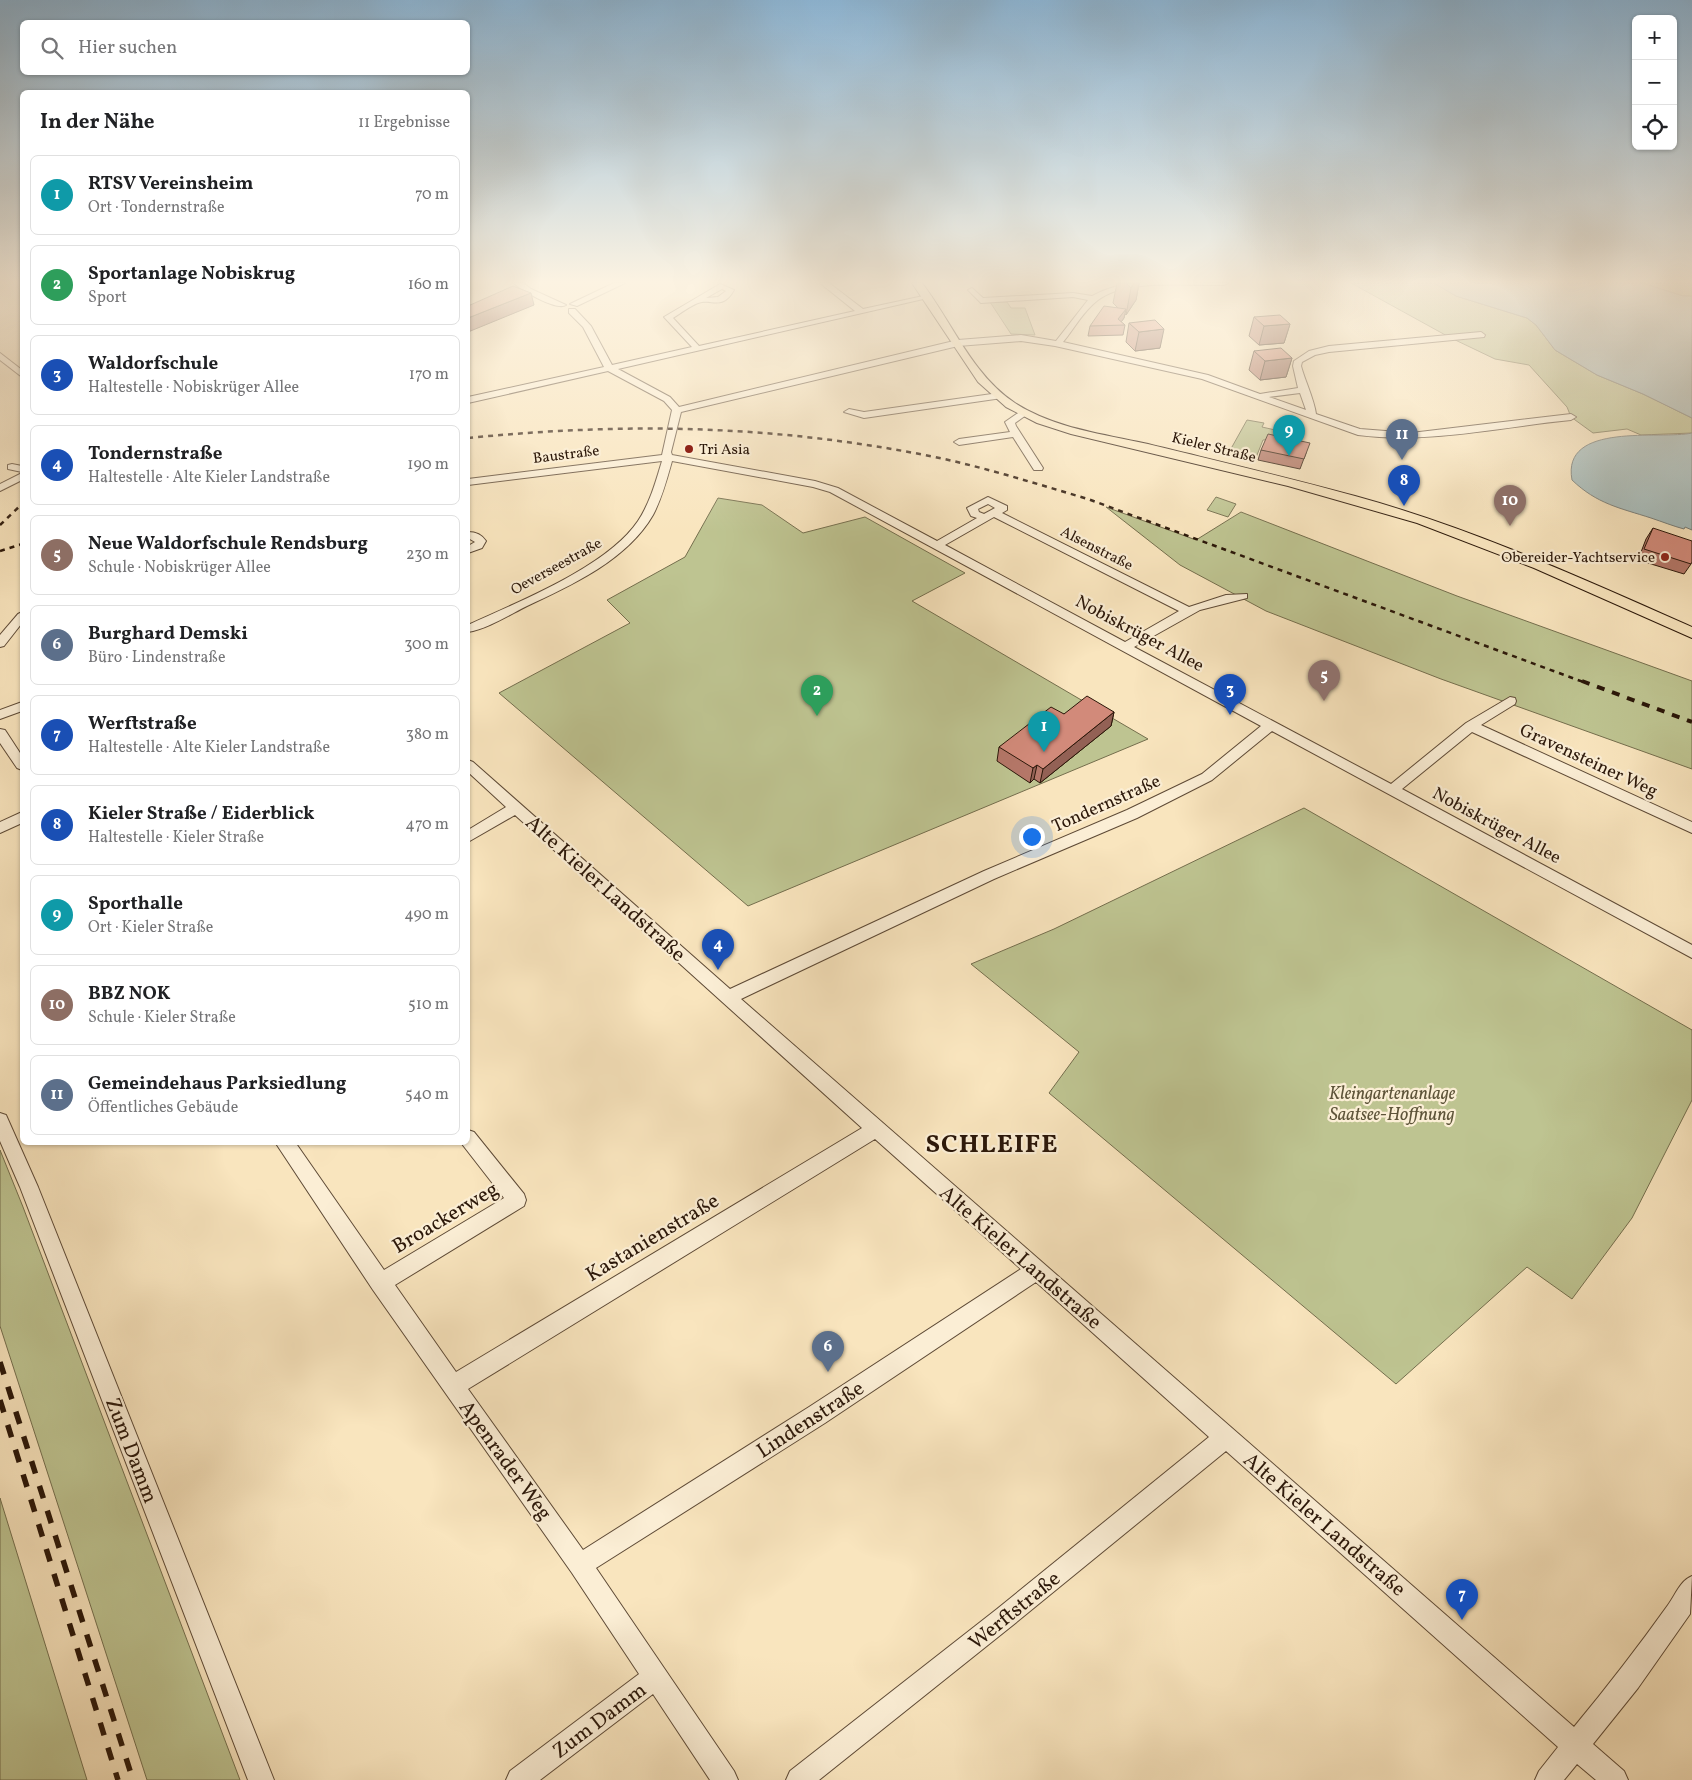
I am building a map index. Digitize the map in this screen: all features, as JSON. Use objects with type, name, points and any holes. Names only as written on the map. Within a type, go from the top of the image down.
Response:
[{"type":"main road","name":"Kieler Straße","points":[[972,366],[999,396],[1024,413],[1067,428],[1286,481],[1430,522],[1488,544],[1692,633]]},
{"type":"street","points":[[470,400],[618,366]]},
{"type":"street","points":[[677,410],[861,366]]},
{"type":"street","points":[[1156,366],[1205,377],[1358,432],[1381,435],[1454,432],[1538,419],[1571,417]]},
{"type":"street","points":[[1297,366],[1303,390],[1310,404],[1311,414]]},
{"type":"street","points":[[609,368],[667,398],[677,410]]},
{"type":"street","points":[[1260,396],[1303,390]]},
{"type":"street","points":[[849,412],[864,415],[999,396]]},
{"type":"street","points":[[668,457],[666,452],[677,410]]},
{"type":"street","points":[[1024,413],[1010,422],[1038,468]]},
{"type":"street","points":[[959,442],[1016,434]]},
{"type":"street","name":"Baustraße","points":[[470,482],[668,457]]},
{"type":"street","name":"Nobiskrüger Allee","points":[[668,457],[815,484],[834,490],[1692,952]]},
{"type":"street","name":"Oeverseestraße","points":[[470,629],[589,568],[613,552],[636,530],[648,512],[657,494],[668,457]]},
{"type":"street","points":[[0,488],[20,477]]},
{"type":"street","name":"Alsenstraße","points":[[937,545],[989,516],[1186,610]]},
{"type":"street","points":[[470,535],[481,542],[478,546],[470,549]]},
{"type":"street","points":[[1125,647],[1186,610],[1223,598],[1243,596]]},
{"type":"street","points":[[0,643],[20,618]]},
{"type":"street","name":"Gravensteiner Weg","points":[[1392,790],[1470,726],[1510,701]]},
{"type":"street","points":[[0,716],[20,707]]},
{"type":"street","name":"Tondernstraße","points":[[729,997],[989,875],[1132,814],[1207,776],[1271,725]]},
{"type":"street","name":"Gravensteiner Weg","points":[[1470,726],[1692,828]]},
{"type":"street","points":[[0,733],[20,762]]},
{"type":"street","name":"Alte Kieler Landstraße","points":[[470,767],[876,1129],[1615,1780]]},
{"type":"street","points":[[470,835],[515,808]]},
{"type":"street","points":[[0,828],[20,818]]},
{"type":"street","name":"Zum Damm","points":[[0,1121],[29,1187],[261,1780]]},
{"type":"street","name":"Kastanienstraße","points":[[453,1386],[876,1129]]},
{"type":"street","name":"Broackerweg","points":[[380,1282],[517,1200],[470,1141]]},
{"type":"street","name":"Apenrader Weg","points":[[286,1145],[380,1282],[580,1565],[654,1678],[725,1780]]},
{"type":"street","name":"Lindenstraße","points":[[580,1565],[826,1410],[1037,1270]]},
{"type":"street","name":"Werftstraße","points":[[799,1780],[1226,1437]]},
{"type":"street","points":[[1548,1780],[1577,1746],[1641,1662],[1692,1588]]},
{"type":"street","name":"Zum Damm","points":[[519,1780],[654,1678]]},
{"type":"green space","points":[[1530,366],[1582,366],[1597,375],[1643,394],[1692,418],[1692,433],[1641,435],[1627,429],[1593,433],[1571,417],[1567,407]]},
{"type":"green space","points":[[1247,420],[1264,423],[1262,427],[1284,432],[1288,438],[1263,440],[1255,460],[1228,454]]},
{"type":"green space","points":[[1216,497],[1236,504],[1228,517],[1207,510]]},
{"type":"green space","points":[[718,498],[762,505],[803,533],[865,517],[965,573],[912,601],[1148,739],[748,906],[499,693],[630,623],[607,600],[685,557]]},
{"type":"green space","points":[[1106,507],[1196,540],[1241,512],[1457,596],[1692,681],[1692,769],[1441,679],[1266,611],[1180,565]]},
{"type":"green space","name":"Kleingartenanlage Saatsee-Hoffnung","points":[[1304,808],[1692,1030],[1692,1100],[1632,1218],[1572,1299],[1527,1267],[1396,1384],[1049,1093],[1079,1052],[971,964],[1054,929]]},
{"type":"green space","points":[[0,1150],[240,1780],[147,1780],[0,1326]]},
{"type":"green space","points":[[0,1498],[87,1780],[0,1780]]},
{"type":"water","points":[[1582,366],[1692,366],[1692,418],[1643,394],[1597,375]]},
{"type":"water","points":[[1692,433],[1692,530],[1685,527],[1684,529],[1676,527],[1609,504],[1591,495],[1572,480],[1573,461],[1582,449],[1597,441],[1638,435]]},
{"type":"building","points":[[1268,434],[1310,443],[1304,459],[1261,450]]},
{"type":"building","points":[[1653,528],[1692,541],[1691,564],[1644,549]]},
{"type":"building","points":[[1087,696],[1114,712],[1043,769],[1037,765],[1033,768],[999,747],[1051,707],[1064,714]]},
{"type":"railway","points":[[470,438],[587,430],[702,429],[817,438],[876,446],[954,461],[1088,499],[1586,683]]},
{"type":"railway","points":[[0,525],[20,506]]},
{"type":"railway","points":[[0,551],[20,545]]},
{"type":"railway","points":[[1582,681],[1692,722]]},
{"type":"railway","points":[[0,1362],[133,1780]]},
{"type":"railway","points":[[0,1400],[118,1780]]},
{"type":"place","name":"Tri Asia","points":[[689,449]]},
{"type":"place","name":"Sporthalle","points":[[1289,456]]},
{"type":"place","name":"Gemeindehaus Parksiedlung","points":[[1402,460]]},
{"type":"place","name":"Kieler Straße / Eiderblick","points":[[1404,506]]},
{"type":"place","name":"BBZ NOK","points":[[1510,526]]},
{"type":"place","name":"Obereider-Yachtservice","points":[[1665,557]]},
{"type":"place","name":"Neue Waldorfschule Rendsburg","points":[[1324,701]]},
{"type":"place","name":"Waldorfschule","points":[[1230,715]]},
{"type":"place","name":"Sportanlage Nobiskrug","points":[[817,716]]},
{"type":"place","name":"RTSV Vereinsheim","points":[[1044,752]]},
{"type":"place","name":"Tondernstraße","points":[[718,970]]},
{"type":"place","name":"Burghard Demski","points":[[828,1372]]},
{"type":"place","name":"Werftstraße","points":[[1462,1620]]},
{"type":"district","name":"SCHLEIFE","points":[[992,1143]]}]
